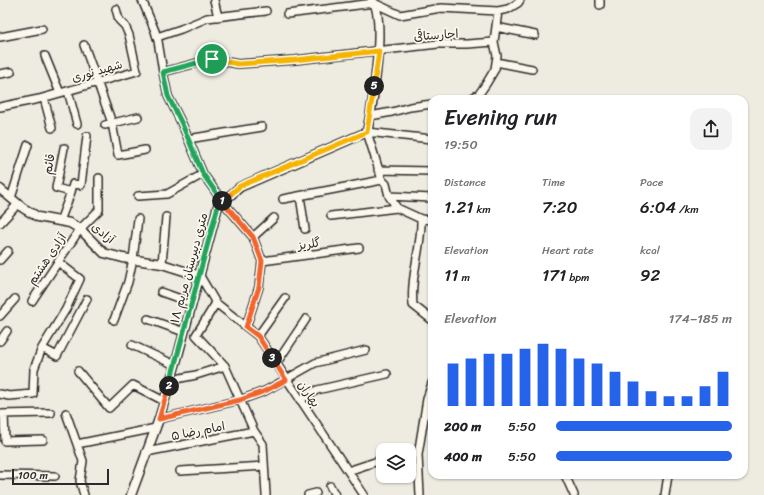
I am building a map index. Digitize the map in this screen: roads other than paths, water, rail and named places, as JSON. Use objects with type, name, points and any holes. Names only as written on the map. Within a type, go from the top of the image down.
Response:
[{"type":"street","points":[[142,0],[157,37],[168,96],[203,174],[223,202],[253,237],[262,261],[259,287],[246,327]]},
{"type":"street","points":[[214,0],[218,17]]},
{"type":"street","points":[[287,14],[374,1],[400,15],[441,8],[498,11],[508,9],[520,0]]},
{"type":"street","points":[[374,1],[379,51],[367,132],[378,170],[382,180],[386,184],[389,196],[397,208]]},
{"type":"street","name":"شهید نوری","points":[[0,107],[44,98],[98,81],[137,71],[129,35],[125,26],[119,20],[116,9]]},
{"type":"street","points":[[157,37],[207,18],[266,11]]},
{"type":"street","points":[[477,95],[495,69],[498,56],[494,42],[498,11]]},
{"type":"street","points":[[496,26],[535,35]]},
{"type":"street","points":[[0,37],[42,29]]},
{"type":"street","name":"اجارستاقی","points":[[163,72],[212,59],[238,64],[295,60],[438,44],[494,42]]},
{"type":"street","points":[[84,45],[98,81],[108,124],[118,155],[145,150]]},
{"type":"street","points":[[45,56],[60,93]]},
{"type":"street","points":[[496,62],[532,69]]},
{"type":"street","points":[[0,74],[11,72]]},
{"type":"street","points":[[68,91],[77,124]]},
{"type":"street","points":[[44,98],[52,128]]},
{"type":"street","points":[[370,116],[428,105]]},
{"type":"street","points":[[108,124],[138,117]]},
{"type":"street","points":[[188,139],[262,127]]},
{"type":"street","points":[[367,132],[428,139]]},
{"type":"street","name":"۱۸ متری دبیرستان مریم","points":[[131,495],[156,428],[171,380],[218,206],[240,186],[367,132]]},
{"type":"street","points":[[60,221],[73,184],[81,185],[87,136]]},
{"type":"street","points":[[11,198],[28,145]]},
{"type":"street","name":"قائم","points":[[64,148],[56,188],[70,192]]},
{"type":"street","points":[[378,170],[428,171]]},
{"type":"street","points":[[138,196],[167,194],[203,174]]},
{"type":"street","name":"آزادی هشتم","points":[[32,301],[80,230],[99,210],[100,178]]},
{"type":"street","points":[[283,199],[382,180]]},
{"type":"street","name":"آزادی","points":[[0,189],[18,204],[38,216],[70,223],[104,252],[162,264],[200,276]]},
{"type":"street","points":[[300,196],[305,229]]},
{"type":"street","points":[[389,196],[428,198]]},
{"type":"street","points":[[0,223],[18,204]]},
{"type":"street","points":[[331,216],[397,208],[422,219],[428,220]]},
{"type":"street","points":[[162,264],[166,217]]},
{"type":"street","points":[[253,237],[274,218]]},
{"type":"street","points":[[114,320],[128,282],[133,259],[138,219]]},
{"type":"street","points":[[422,219],[422,233],[412,281],[412,296],[413,305],[428,317]]},
{"type":"street","name":"گلریز","points":[[262,261],[359,248]]},
{"type":"street","points":[[0,260],[8,251]]},
{"type":"street","points":[[0,394],[9,396],[33,394],[34,369],[42,348],[66,309],[80,279],[58,262]]},
{"type":"street","name":"بهاران","points":[[200,276],[216,303],[258,336],[364,495]]},
{"type":"street","points":[[161,292],[192,303]]},
{"type":"street","points":[[42,348],[57,356],[87,298]]},
{"type":"street","points":[[258,336],[285,298]]},
{"type":"street","points":[[0,316],[15,299]]},
{"type":"street","points":[[216,303],[196,335],[226,368],[254,431],[262,444],[266,495]]},
{"type":"street","points":[[148,318],[184,332]]},
{"type":"street","points":[[276,364],[306,319]]},
{"type":"street","points":[[0,341],[7,331]]},
{"type":"street","points":[[132,345],[175,365]]},
{"type":"street","points":[[159,419],[240,400],[265,391],[316,363],[366,350]]},
{"type":"street","points":[[171,380],[226,368]]},
{"type":"street","points":[[78,371],[109,408],[133,385],[164,401]]},
{"type":"street","points":[[300,400],[317,390],[387,374]]},
{"type":"street","points":[[420,495],[418,455],[428,396]]},
{"type":"street","points":[[44,440],[6,441],[2,414],[51,413]]},
{"type":"street","points":[[66,413],[83,461],[80,482],[84,495]]},
{"type":"street","points":[[77,444],[156,428]]},
{"type":"street","name":"امام رضا ۵","points":[[146,452],[254,431]]},
{"type":"street","points":[[348,471],[376,462]]},
{"type":"street","points":[[180,472],[264,466]]},
{"type":"street","points":[[0,475],[55,476]]},
{"type":"street","points":[[567,479],[574,495]]},
{"type":"street","points":[[665,495],[667,479]]},
{"type":"street","points":[[330,486],[335,495]]},
{"type":"street","points":[[308,495],[316,493]]}]
